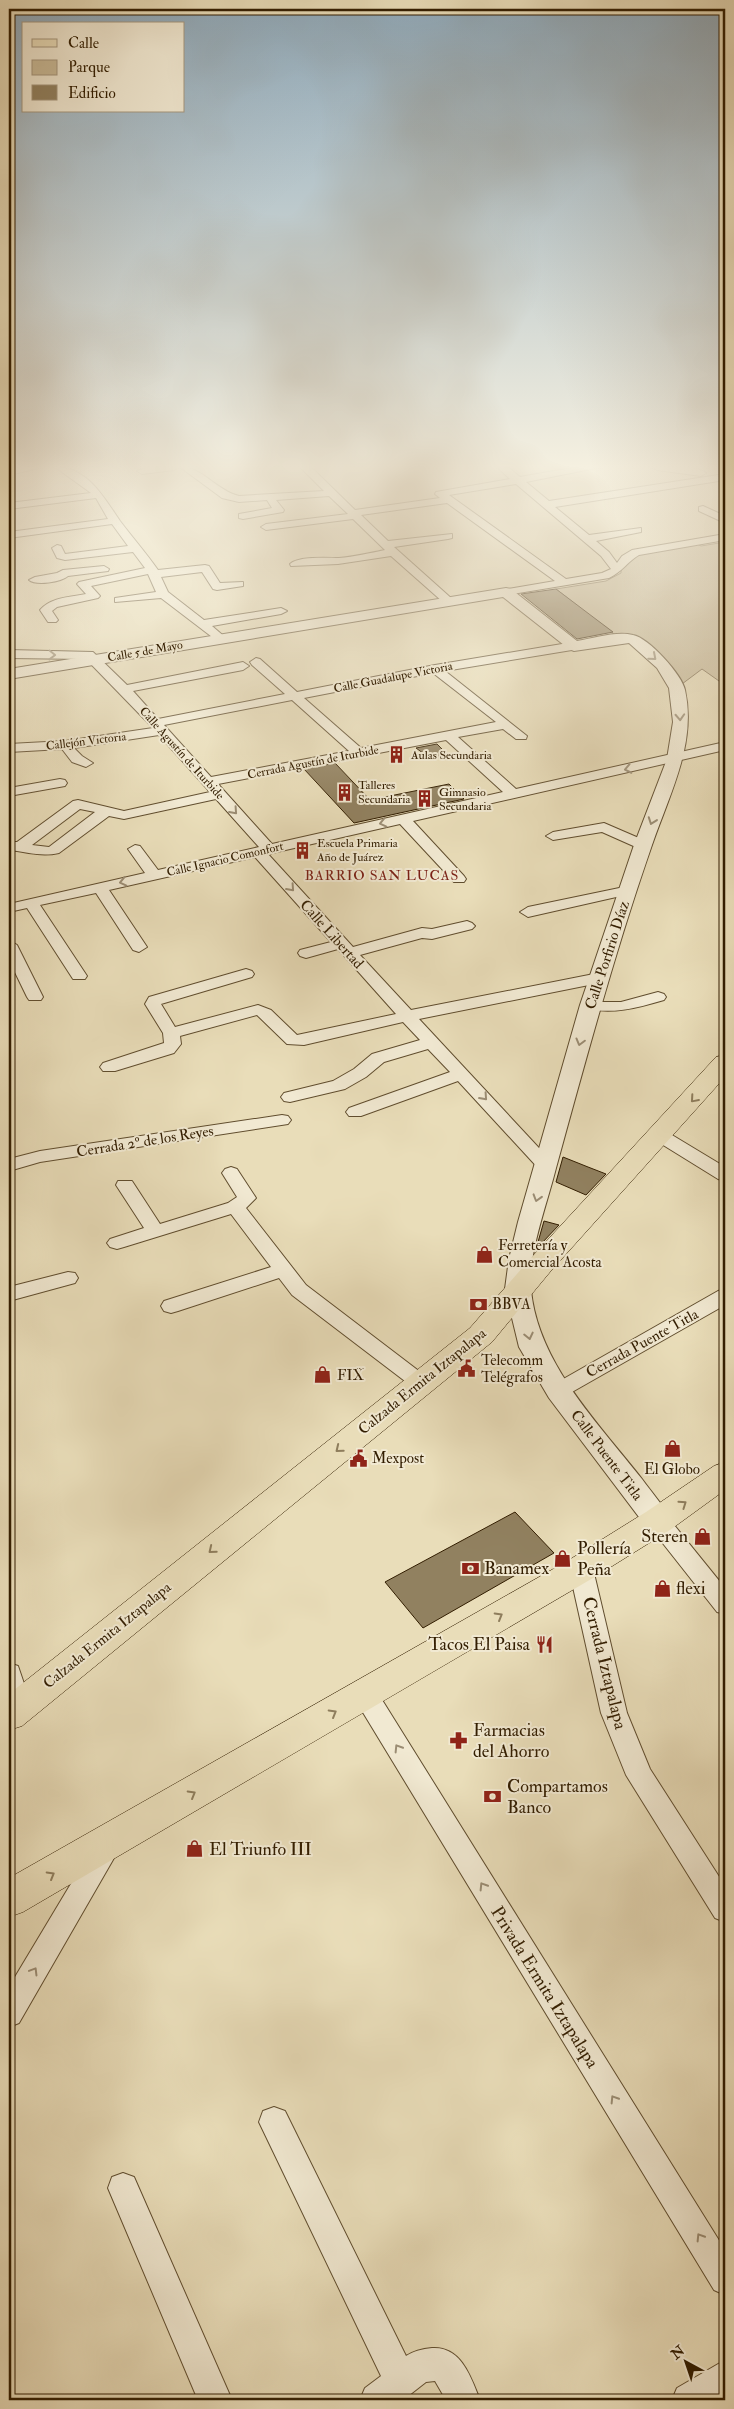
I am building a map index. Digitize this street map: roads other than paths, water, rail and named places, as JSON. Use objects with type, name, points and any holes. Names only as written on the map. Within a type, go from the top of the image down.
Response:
[{"type":"main road","name":"Calzada Ermita Iztapalapa","points":[[14,1711],[481,1335],[518,1289],[661,1136],[725,1062]]},
{"type":"main road","points":[[9,1899],[581,1570],[658,1521],[725,1474]]},
{"type":"street","points":[[52,620],[46,610],[53,604],[94,596],[83,584],[106,579]]},
{"type":"street","points":[[156,579],[163,594],[220,638]]},
{"type":"street","points":[[213,579],[218,587],[239,584]]},
{"type":"street","points":[[424,579],[447,600]]},
{"type":"street","points":[[560,579],[565,583]]},
{"type":"street","name":"Calle 5 de Mayo","points":[[9,674],[447,600],[481,596],[511,596],[585,579]]},
{"type":"street","points":[[119,600],[163,594]]},
{"type":"street","points":[[511,596],[574,646]]},
{"type":"street","points":[[197,620],[267,604]]},
{"type":"street","points":[[197,620],[281,611]]},
{"type":"street","name":"Calle Guadalupe Victoria","points":[[158,727],[295,696],[435,669],[623,638],[632,640]]},
{"type":"street","name":"Calle Porfirio Díaz","points":[[518,1289],[521,1258],[590,1005],[643,846],[682,757],[681,722],[677,688],[671,676],[662,665],[632,640]]},
{"type":"street","points":[[9,654],[89,656],[94,660]]},
{"type":"street","name":"Calle Agustín de Iturbide","points":[[94,660],[124,689],[219,794],[263,850]]},
{"type":"street","points":[[256,662],[360,754]]},
{"type":"street","points":[[124,689],[243,666]]},
{"type":"street","points":[[435,669],[521,736]]},
{"type":"street","name":"Cerrada Agustín de Iturbide","points":[[208,782],[507,724]]},
{"type":"street","name":"Callejón Victoria","points":[[12,748],[65,745],[158,727]]},
{"type":"street","points":[[9,734],[12,748]]},
{"type":"street","points":[[449,736],[513,794]]},
{"type":"street","points":[[65,745],[78,759],[86,763]]},
{"type":"street","name":"Calle Ignacio Comonfort","points":[[9,908],[404,818],[682,757],[696,756],[725,748]]},
{"type":"street","points":[[9,792],[60,783]]},
{"type":"street","points":[[14,846],[78,804],[124,815],[219,794]]},
{"type":"street","points":[[14,846],[44,852],[54,850],[106,811]]},
{"type":"street","points":[[404,818],[459,879]]},
{"type":"street","points":[[553,836],[604,827],[643,846]]},
{"type":"street","points":[[135,849],[154,874]]},
{"type":"street","name":"Calle Libertad","points":[[263,850],[345,948],[546,1166]]},
{"type":"street","points":[[100,887],[140,947]]},
{"type":"street","points":[[528,912],[629,890]]},
{"type":"street","points":[[31,903],[79,976]]},
{"type":"street","points":[[306,952],[345,948],[422,932],[432,934],[467,926]]},
{"type":"street","points":[[9,945],[35,997]]},
{"type":"street","points":[[109,1067],[168,1049],[173,1044],[171,1033],[153,1004],[155,1000],[246,974]]},
{"type":"street","points":[[171,1033],[258,1010],[265,1013],[293,1040],[304,1040],[407,1016],[599,978]]},
{"type":"street","points":[[590,1005],[621,1007],[658,997]]},
{"type":"street","points":[[290,1096],[340,1085],[360,1073],[378,1058],[432,1042]]},
{"type":"street","points":[[355,1112],[462,1074]]},
{"type":"street","name":"Cerrada 2º de los Reyes","points":[[9,1165],[40,1157],[282,1120]]},
{"type":"street","points":[[661,1136],[725,1175]]},
{"type":"street","points":[[117,1243],[235,1207],[247,1198],[231,1173]]},
{"type":"street","points":[[125,1185],[155,1231]]},
{"type":"street","points":[[235,1207],[299,1290],[421,1383]]},
{"type":"street","points":[[171,1306],[284,1270]]},
{"type":"street","points":[[9,1294],[68,1278]]},
{"type":"street","name":"Calle Puente Titla","points":[[518,1289],[532,1348],[558,1391],[725,1605]]},
{"type":"street","name":"Cerrada Puente Titla","points":[[558,1391],[725,1296]]},
{"type":"street","name":"Cerrada Iztapalapa","points":[[581,1570],[614,1713],[639,1775],[725,1909]]},
{"type":"street","points":[[9,1673],[14,1711]]},
{"type":"street","name":"Privada Ermita Iztapalapa","points":[[365,1694],[725,2279]]},
{"type":"street","points":[[9,2013],[111,1841]]},
{"type":"street","points":[[274,2122],[389,2390],[420,2366],[442,2364],[458,2388]]},
{"type":"street","points":[[123,2188],[216,2400]]},
{"type":"street","points":[[689,2400],[725,2377]]},
{"type":"place","name":"Aulas Secundaria","points":[[397,755]]},
{"type":"place","name":"Talleres Secundaria","points":[[344,792]]},
{"type":"place","name":"Gimnasio Secundaria","points":[[425,799]]},
{"type":"place","name":"Escuela Primaria Año de Juárez","points":[[303,850]]},
{"type":"place","name":"Ferretería y Comercial Acosta","points":[[484,1254]]},
{"type":"place","name":"BBVA","points":[[478,1304]]},
{"type":"place","name":"Telecomm Telégrafos","points":[[467,1369]]},
{"type":"place","name":"FIX","points":[[323,1375]]},
{"type":"place","name":"El Globo","points":[[672,1448]]},
{"type":"place","name":"Mexpost","points":[[358,1458]]},
{"type":"place","name":"Steren","points":[[702,1536]]},
{"type":"place","name":"Pollería Peña","points":[[563,1558]]},
{"type":"place","name":"Banamex","points":[[470,1568]]},
{"type":"place","name":"flexi","points":[[662,1588]]},
{"type":"place","name":"Tacos El Paisa","points":[[544,1644]]},
{"type":"place","name":"Farmacias del Ahorro","points":[[459,1740]]},
{"type":"place","name":"Compartamos Banco","points":[[493,1796]]},
{"type":"place","name":"El Triunfo III","points":[[195,1849]]},
{"type":"district","name":"BARRIO SAN LUCAS","points":[[382,875]]}]
